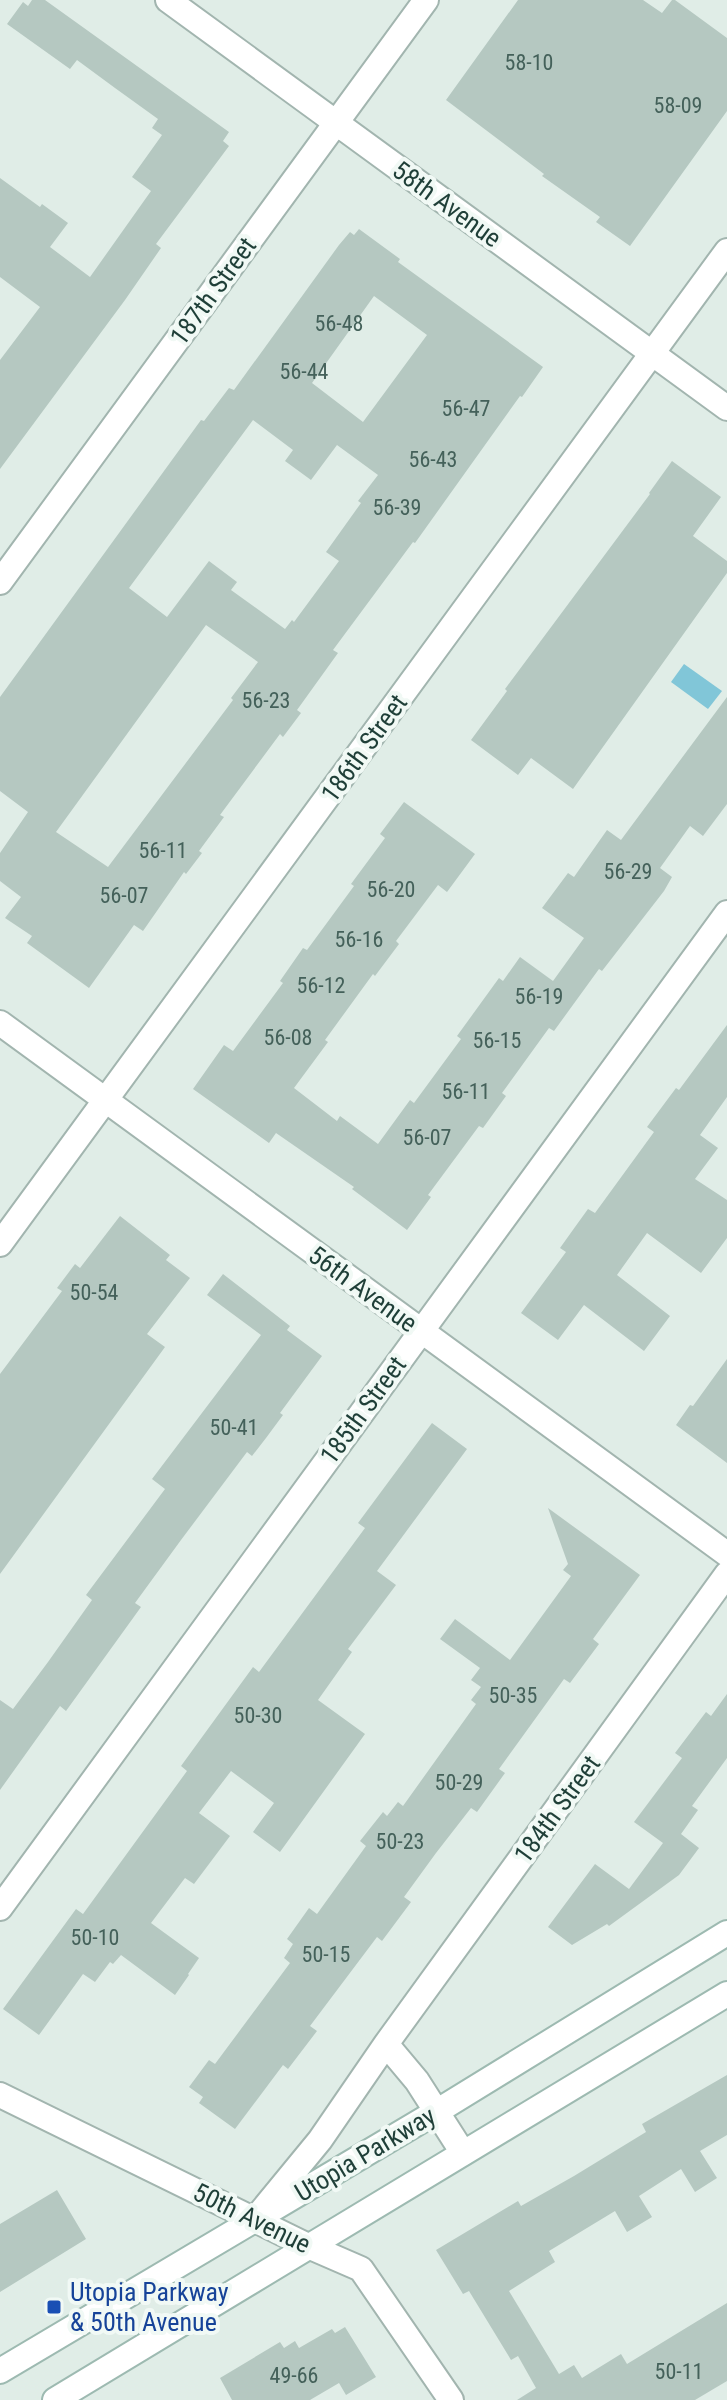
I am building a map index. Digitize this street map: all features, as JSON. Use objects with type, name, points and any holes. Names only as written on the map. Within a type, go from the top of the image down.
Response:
[{"type":"street","name":"58th Avenue","points":[[168,0],[727,408]]},
{"type":"street","name":"187th Street","points":[[0,582],[426,0]]},
{"type":"street","name":"186th Street","points":[[0,1244],[727,251]]},
{"type":"street","name":"185th Street","points":[[0,1908],[727,913]]},
{"type":"street","name":"56th Avenue","points":[[0,1023],[727,1554]]},
{"type":"street","name":"184th Street","points":[[254,2220],[320,2140],[386,2044],[727,1574]]},
{"type":"street","name":"Utopia Parkway","points":[[0,2371],[436,2112],[727,1933]]},
{"type":"street","name":"Utopia Parkway","points":[[55,2400],[727,1994]]},
{"type":"street","points":[[386,2044],[417,2081],[463,2153]]},
{"type":"street","name":"50th Avenue","points":[[0,2095],[361,2269],[451,2400]]},
{"type":"water","points":[[684,664],[722,691],[708,709],[671,682]]},
{"type":"building","points":[[32,0],[45,0],[229,132],[223,141],[229,146],[156,244],[161,248],[125,300],[0,469],[0,360],[40,307],[0,277],[0,178],[68,223],[50,247],[90,277],[151,191],[132,177],[162,135],[152,128],[158,119],[77,60],[70,69],[7,24],[23,2],[28,6]]},
{"type":"building","points":[[518,0],[643,0],[662,13],[675,0],[727,38],[727,111],[630,246],[596,222],[600,217],[542,176],[544,174],[446,100]]},
{"type":"building","points":[[359,229],[400,259],[398,262],[543,367],[333,650],[338,653],[297,710],[301,713],[283,737],[280,734],[220,815],[224,817],[199,851],[202,853],[186,874],[184,872],[143,931],[134,925],[89,988],[27,943],[32,936],[5,918],[21,897],[0,881],[0,853],[28,812],[0,791],[0,697],[201,420],[204,421],[229,388],[234,390],[339,245],[350,232],[354,235]],"holes":[[[374,296],[427,335],[363,422],[312,383]],[[253,420],[293,450],[285,461],[311,480],[337,445],[378,475],[326,552],[339,561],[294,622],[292,620],[285,629],[231,590],[237,582],[209,561],[167,617],[129,588]],[[206,625],[258,662],[108,867],[56,832]]]},
{"type":"building","points":[[672,461],[721,497],[693,536],[727,561],[727,573],[573,789],[531,758],[518,775],[471,740]]},
{"type":"building","points":[[727,697],[727,804],[703,836],[690,826],[660,868],[672,877],[664,891],[602,971],[599,969],[554,1031],[549,1028],[502,1093],[506,1096],[483,1128],[479,1126],[428,1195],[431,1197],[407,1230],[352,1189],[354,1187],[276,1133],[269,1143],[193,1089],[224,1045],[233,1051],[283,983],[280,981],[303,948],[307,950],[354,886],[351,884],[385,838],[380,834],[404,802],[475,854],[447,892],[438,885],[396,941],[399,944],[325,1040],[328,1042],[294,1088],[337,1121],[340,1116],[378,1144],[410,1100],[414,1103],[461,1039],[457,1036],[499,978],[503,981],[520,957],[553,981],[584,938],[542,908],[568,873],[574,877],[607,830],[621,840]]},
{"type":"building","points":[[727,1025],[727,1097],[700,1135],[718,1148],[695,1179],[727,1200],[727,1238],[701,1273],[647,1233],[617,1275],[670,1316],[644,1351],[584,1305],[558,1340],[521,1313],[566,1252],[560,1248],[575,1227],[588,1209],[595,1213],[654,1132],[647,1127]]},
{"type":"building","points":[[120,1216],[170,1255],[166,1260],[190,1278],[147,1334],[165,1347],[0,1574],[0,1374],[62,1291],[57,1288],[75,1264],[80,1268]]},
{"type":"building","points":[[223,1274],[290,1326],[287,1330],[322,1356],[280,1413],[283,1415],[266,1438],[252,1456],[247,1452],[135,1603],[141,1607],[66,1711],[60,1706],[0,1790],[0,1700],[13,1709],[48,1662],[92,1600],[86,1595],[165,1489],[152,1479],[261,1335],[207,1295]]},
{"type":"building","points":[[727,1359],[727,1463],[676,1425]]},
{"type":"building","points":[[432,1423],[467,1449],[377,1571],[396,1585],[348,1649],[352,1652],[318,1700],[365,1734],[280,1852],[253,1832],[274,1803],[231,1771],[199,1813],[230,1836],[194,1884],[185,1878],[151,1923],[199,1958],[175,1995],[121,1955],[113,1964],[110,1962],[95,1982],[83,1974],[39,2035],[3,2009],[76,1909],[83,1914],[187,1771],[181,1766],[253,1667],[259,1672],[365,1528],[358,1523]]},
{"type":"building","points":[[548,1508],[640,1575],[593,1639],[599,1644],[570,1683],[564,1679],[499,1769],[505,1773],[477,1812],[471,1808],[404,1897],[411,1902],[382,1941],[377,1937],[310,2026],[317,2031],[288,2069],[283,2065],[235,2129],[199,2103],[203,2097],[189,2087],[209,2060],[215,2064],[290,1963],[284,1958],[293,1944],[287,1939],[309,1908],[317,1914],[366,1846],[360,1841],[383,1812],[387,1816],[398,1802],[403,1806],[476,1704],[471,1700],[481,1687],[471,1680],[480,1668],[440,1639],[455,1619],[510,1660],[571,1576],[563,1570],[568,1564]]},
{"type":"building","points":[[727,1694],[727,1758],[692,1806],[698,1810],[681,1834],[699,1848],[679,1875],[609,1926],[607,1924],[572,1945],[548,1927],[595,1864],[629,1889],[663,1843],[634,1822],[682,1758],[675,1753],[706,1712],[711,1716]]},
{"type":"building","points":[[727,2075],[727,2135],[700,2151],[717,2178],[695,2192],[681,2169],[639,2196],[652,2217],[627,2232],[615,2211],[549,2251],[555,2262],[509,2291],[559,2374],[574,2365],[582,2378],[621,2354],[627,2364],[727,2303],[727,2381],[695,2400],[517,2400],[536,2388],[518,2356],[511,2360],[469,2291],[463,2294],[436,2250],[518,2201],[521,2206],[574,2176],[646,2132],[642,2124]]},
{"type":"building","points":[[57,2190],[86,2239],[0,2292],[0,2224]]},
{"type":"building","points":[[345,2327],[376,2377],[346,2395],[339,2383],[310,2400],[232,2400],[220,2378],[280,2342],[284,2348],[295,2341],[299,2348],[332,2329],[335,2333]]},
{"type":"place","name":"Utopia Parkway & 50th Avenue","points":[[54,2307]]}]
